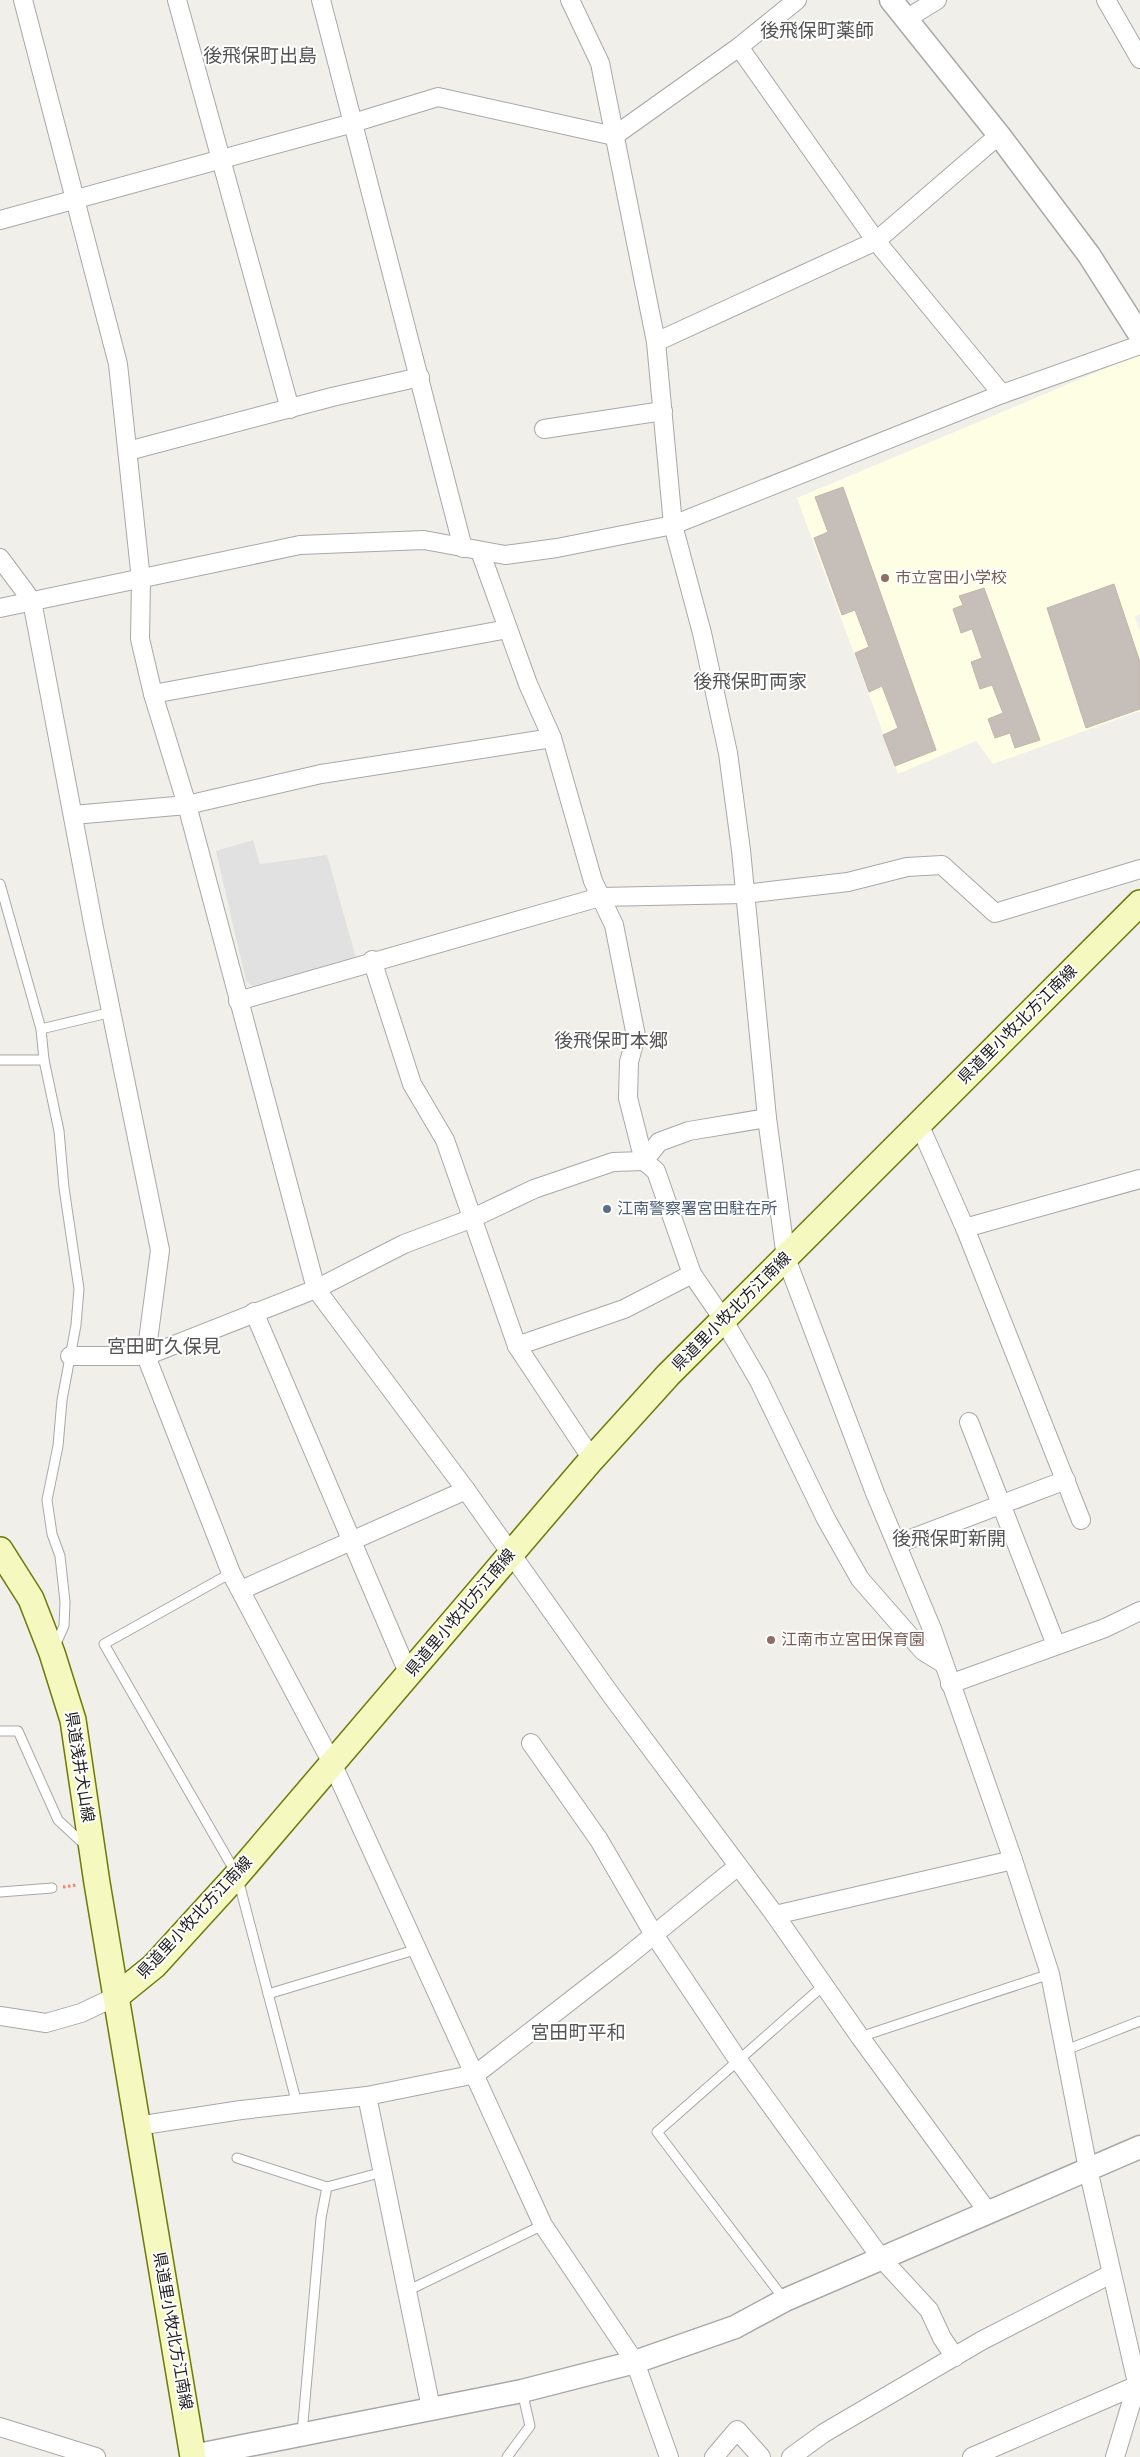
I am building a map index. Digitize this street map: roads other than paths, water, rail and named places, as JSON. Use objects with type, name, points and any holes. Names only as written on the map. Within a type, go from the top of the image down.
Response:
[{"type":"main road","name":"県道里小牧北方江南線","points":[[193,2457],[117,1996],[154,1966],[237,1875],[592,1459],[723,1319],[1140,903]]},
{"type":"main road","name":"県道浅井犬山線","points":[[0,1550],[31,1599],[52,1653],[73,1720],[92,1852],[117,1996]]},
{"type":"street","points":[[23,0],[118,364],[141,580],[140,640],[153,694],[187,805],[316,1289],[466,1490],[611,1695],[775,1915],[860,2037],[988,2212]]},
{"type":"street","points":[[177,0],[290,409]]},
{"type":"street","points":[[321,0],[420,377],[471,550],[508,628],[528,684],[552,738],[593,880],[614,925],[636,1036],[629,1062],[628,1098],[644,1160],[656,1171],[692,1274],[723,1319],[759,1381],[826,1519],[860,1579],[923,1651],[944,1664]]},
{"type":"street","points":[[570,0],[600,63],[656,342],[664,411],[673,524],[702,633],[728,753],[741,850],[767,1118],[786,1258],[932,1629],[1013,1860],[1050,1974],[1088,2169],[1139,2388],[1115,2457]]},
{"type":"street","points":[[0,220],[353,123],[438,96],[614,136],[739,47],[797,0]]},
{"type":"street","points":[[891,0],[999,135],[1090,255],[1140,335]]},
{"type":"street","points":[[906,19],[936,0]]},
{"type":"street","points":[[1106,0],[1140,59]]},
{"type":"street","points":[[739,47],[876,241],[1002,394]]},
{"type":"street","points":[[656,342],[876,241],[999,135]]},
{"type":"street","points":[[0,608],[32,600],[141,580],[300,545],[424,540],[505,556],[557,548],[673,524],[1002,394],[1140,345]]},
{"type":"street","points":[[128,451],[420,377]]},
{"type":"street","points":[[544,429],[664,411]]},
{"type":"street","points":[[0,558],[32,600],[160,1250],[146,1356],[232,1573],[332,1762],[476,2074],[543,2225],[635,2362],[669,2457]]},
{"type":"street","points":[[153,694],[508,628]]},
{"type":"street","points":[[73,815],[187,805],[321,774],[552,738]]},
{"type":"street","points":[[238,1001],[372,960],[600,897],[744,894],[848,882],[906,867],[942,865],[994,913],[1140,869]]},
{"type":"street","points":[[372,960],[412,1084],[445,1140],[517,1346],[592,1459]]},
{"type":"street","points":[[70,1356],[146,1356],[316,1289],[404,1244],[473,1218],[543,1186],[613,1162],[644,1160],[659,1142],[689,1132],[767,1118]]},
{"type":"street","points":[[919,1124],[965,1228],[1081,1520]]},
{"type":"street","points":[[965,1228],[1140,1179]]},
{"type":"street","points":[[517,1346],[624,1309],[692,1274]]},
{"type":"street","points":[[254,1312],[408,1675]]},
{"type":"street","points":[[969,1422],[1056,1644]]},
{"type":"street","points":[[897,1544],[1066,1480]]},
{"type":"street","points":[[241,1590],[466,1490]]},
{"type":"street","points":[[950,1684],[1056,1644],[1105,1628],[1140,1611]]},
{"type":"street","points":[[531,1743],[599,1840],[654,1933],[738,2060],[881,2258],[929,2310],[955,2357]]},
{"type":"street","points":[[775,1915],[1013,1860]]},
{"type":"street","points":[[137,2126],[241,2110],[367,2096],[476,2074],[738,1866]]},
{"type":"street","points":[[0,2016],[46,2023],[81,2013],[117,1996]]},
{"type":"street","points":[[367,2096],[431,2408]]},
{"type":"street","points":[[193,2457],[522,2391],[635,2362],[735,2327],[785,2300],[1140,2147]]},
{"type":"street","points":[[791,2457],[824,2434],[981,2341],[1111,2274]]},
{"type":"street","points":[[972,2457],[1139,2388]]},
{"type":"street","points":[[0,2427],[96,2457]]},
{"type":"street","points":[[714,2457],[737,2430],[761,2457]]},
{"type":"lane","points":[[0,884],[40,1029],[44,1060],[58,1130],[64,1188],[79,1289],[76,1325],[62,1400],[58,1446],[47,1500],[52,1534],[60,1556],[65,1602],[64,1626],[52,1653]]},
{"type":"lane","points":[[40,1029],[112,1012]]},
{"type":"lane","points":[[0,1060],[44,1060]]},
{"type":"lane","points":[[232,1573],[104,1644],[237,1875],[297,2104]]},
{"type":"lane","points":[[0,1731],[18,1731],[58,1820],[92,1852]]},
{"type":"lane","points":[[0,1892],[52,1888]]},
{"type":"lane","points":[[268,1994],[418,1949]]},
{"type":"lane","points":[[860,2037],[1050,1974]]},
{"type":"lane","points":[[785,2300],[657,2132],[824,1985]]},
{"type":"lane","points":[[1066,2050],[1140,2021]]},
{"type":"lane","points":[[237,2158],[327,2187],[383,2172]]},
{"type":"lane","points":[[302,2434],[321,2218],[327,2187]]},
{"type":"lane","points":[[406,2291],[543,2225]]},
{"type":"lane","points":[[507,2457],[530,2426],[522,2391]]},
{"type":"place","name":"市立宮田小学校","points":[[885,578]]},
{"type":"place","name":"江南警察署宮田駐在所","points":[[607,1209]]},
{"type":"place","name":"江南市立宮田保育園","points":[[771,1640]]},
{"type":"district","name":"後飛保町薬師","points":[[817,31]]},
{"type":"district","name":"後飛保町出島","points":[[260,56]]},
{"type":"district","name":"後飛保町両家","points":[[750,682]]},
{"type":"district","name":"後飛保町本郷","points":[[611,1041]]},
{"type":"district","name":"宮田町久保見","points":[[164,1347]]},
{"type":"district","name":"後飛保町新開","points":[[949,1539]]},
{"type":"district","name":"宮田町平和","points":[[578,2033]]}]
